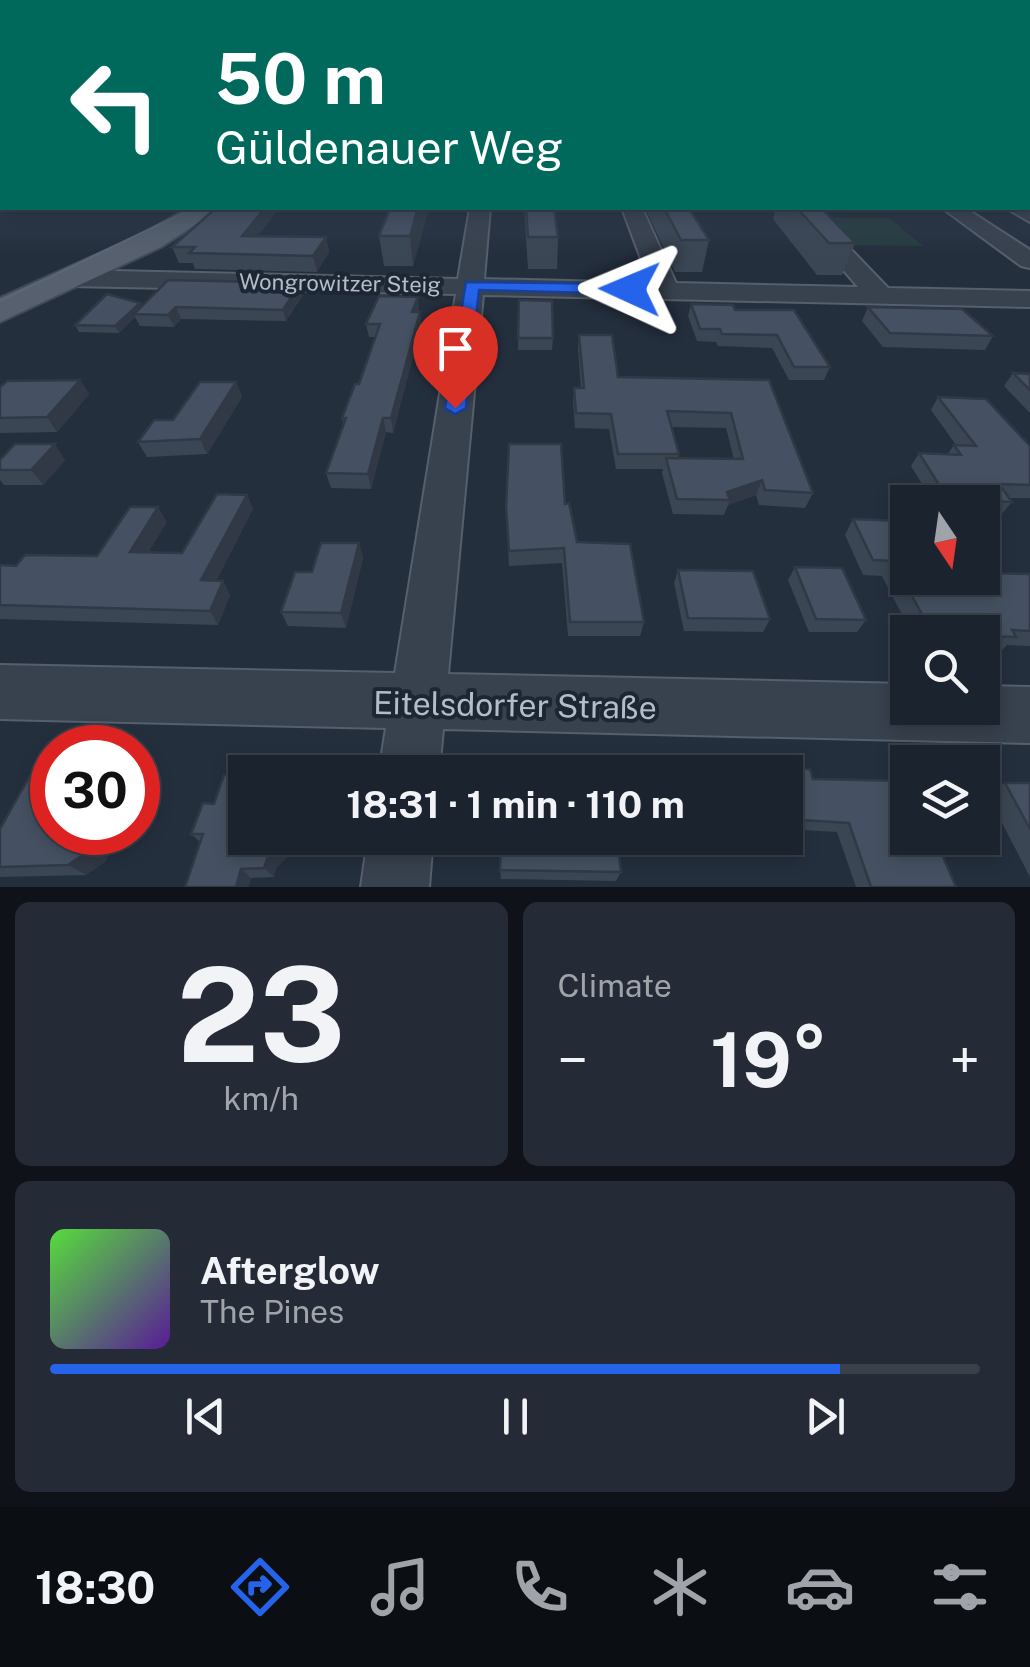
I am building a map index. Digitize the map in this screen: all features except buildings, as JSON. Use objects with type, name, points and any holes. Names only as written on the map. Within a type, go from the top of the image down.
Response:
[{"type":"main road","points":[[0,311],[54,274],[168,210]]},
{"type":"main road","points":[[0,288],[151,241],[205,210]]},
{"type":"street","points":[[411,755],[480,210]]},
{"type":"street","points":[[633,210],[666,290]]},
{"type":"street","points":[[802,210],[880,295]]},
{"type":"street","points":[[955,210],[1030,260]]},
{"type":"street","name":"Wongrowitzer Steig","points":[[54,274],[1030,298]]},
{"type":"street","name":"Eitelsdorfer Straße","points":[[0,692],[1030,714]]},
{"type":"street","points":[[395,887],[399,855]]},
{"type":"green space","points":[[816,218],[889,218],[923,246],[840,245]]},
{"type":"tram line","points":[[0,301],[190,210]]},
{"type":"route","points":[[455,408],[471,286],[630,289]]}]
